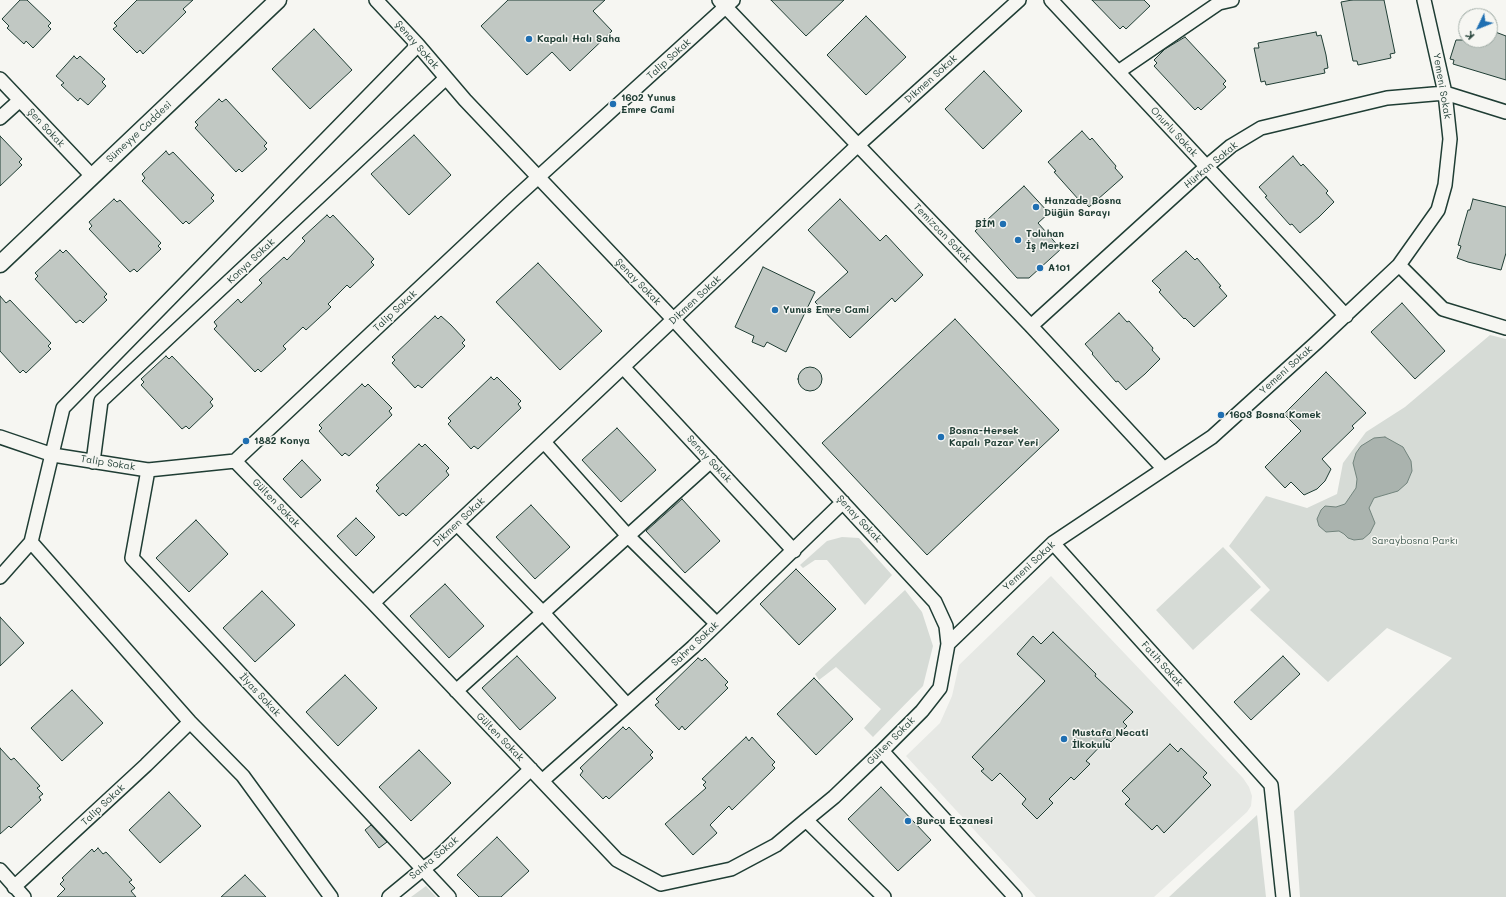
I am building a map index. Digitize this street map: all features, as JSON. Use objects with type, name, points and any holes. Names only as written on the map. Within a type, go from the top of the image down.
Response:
[{"type":"street","name":"Sümeyye Caddesi","points":[[2,257],[92,176],[278,0]]},
{"type":"street","name":"Şenay Sokak","points":[[376,0],[537,178],[674,320],[935,602],[946,626],[948,644]]},
{"type":"street","name":"Dikmen Sokak","points":[[373,603],[858,145],[1019,0]]},
{"type":"street","name":"Onurlu Sokak","points":[[1051,0],[1346,316]]},
{"type":"street","points":[[1118,72],[1219,3],[1232,0]]},
{"type":"street","name":"Yemeni Sokak","points":[[948,644],[1053,543],[1163,468],[1212,437],[1346,316],[1399,265],[1438,210],[1445,185],[1450,139],[1445,93],[1424,0]]},
{"type":"street","name":"Temizcan Sokak","points":[[726,2],[858,145],[1031,326],[1163,468]]},
{"type":"street","name":"Talip Sokak","points":[[0,437],[53,455],[148,470],[235,461],[726,2]]},
{"type":"street","points":[[0,577],[31,542],[63,408],[418,45]]},
{"type":"street","name":"Konya Sokak","points":[[93,462],[101,401],[446,78]]},
{"type":"street","name":"Şen Sokak","points":[[0,79],[92,176]]},
{"type":"street","name":"Hürkan Sokak","points":[[1031,326],[1206,167],[1231,146],[1262,128],[1387,98],[1445,93],[1506,112]]},
{"type":"street","points":[[0,118],[20,100]]},
{"type":"street","points":[[1399,265],[1443,309],[1506,328]]},
{"type":"street","name":"Senay Sokak","points":[[623,367],[794,551]]},
{"type":"street","points":[[544,442],[628,536],[717,624]]},
{"type":"street","name":"Gülten Sokak","points":[[235,461],[373,603],[617,860],[661,884],[731,869],[776,845],[834,797],[922,711],[940,688],[948,644]]},
{"type":"street","points":[[456,691],[711,461]]},
{"type":"street","name":"İlyas Sokak","points":[[148,470],[132,558],[449,897]]},
{"type":"street","name":"Sahra Sokak","points":[[542,781],[717,624],[843,502]]},
{"type":"street","points":[[457,524],[543,613],[627,705]]},
{"type":"street","points":[[31,542],[190,722],[243,776],[331,897]]},
{"type":"street","name":"Fatih Sokak","points":[[1053,543],[1271,785],[1283,897]]},
{"type":"street","name":"Talip Sokak","points":[[14,886],[146,765],[190,722]]},
{"type":"street","points":[[882,751],[1015,897]]},
{"type":"street","name":"Sahra Sokak","points":[[388,897],[422,868],[434,861],[531,769]]},
{"type":"street","points":[[806,820],[884,897]]},
{"type":"street","points":[[0,870],[24,897]]},
{"type":"shaded area","points":[[1385,437],[1403,447],[1411,461],[1412,471],[1407,483],[1398,491],[1374,498],[1369,508],[1375,523],[1370,533],[1363,539],[1354,540],[1348,538],[1339,531],[1326,532],[1319,526],[1317,519],[1321,510],[1325,506],[1336,507],[1345,504],[1356,488],[1357,479],[1353,463],[1356,453],[1361,446],[1374,438]]},
{"type":"shaded area","name":"Mustafa Necati İlkokulu","points":[[1051,576],[1243,778],[1249,787],[1252,796],[1251,806],[1247,812],[1154,897],[1036,897],[906,756],[940,723],[952,696],[959,665]]},
{"type":"green space","name":"Saraybosna Parkı","points":[[1490,335],[1506,339],[1506,897],[1300,897],[1294,811],[1452,658],[1387,628],[1328,682],[1250,610],[1270,590],[1229,546],[1266,496],[1307,508],[1337,494],[1343,463],[1366,432],[1405,407]]},
{"type":"green space","points":[[842,537],[859,538],[892,575],[865,605],[827,560],[815,560],[803,568],[800,565],[827,541]]},
{"type":"green space","points":[[1223,547],[1261,587],[1193,650],[1156,610]]},
{"type":"green space","points":[[905,590],[922,612],[933,646],[923,686],[873,737],[864,728],[881,709],[836,667],[819,680],[815,674]]},
{"type":"green space","points":[[1257,815],[1266,897],[1169,897]]},
{"type":"green space","points":[[426,886],[436,897],[411,897]]},
{"type":"building","points":[[20,0],[27,0],[51,23],[48,26],[51,29],[33,48],[26,41],[24,44],[7,28],[9,26],[2,19]]},
{"type":"building","points":[[137,0],[193,0],[183,9],[186,12],[143,54],[140,50],[137,53],[113,29],[117,26],[114,23]]},
{"type":"building","name":"Kapalı Halı Saha","points":[[508,0],[605,0],[593,11],[612,31],[570,71],[552,52],[527,75],[481,26]]},
{"type":"building","points":[[771,0],[844,0],[806,36]]},
{"type":"building","points":[[1092,0],[1144,0],[1150,6],[1126,29],[1123,26],[1120,29]]},
{"type":"building","points":[[1352,0],[1384,0],[1395,53],[1390,54],[1391,58],[1358,65],[1357,61],[1353,61],[1341,2]]},
{"type":"building","points":[[866,16],[906,57],[866,95],[827,55]]},
{"type":"building","points":[[314,29],[352,70],[310,109],[272,69]]},
{"type":"building","points":[[1316,32],[1317,36],[1321,35],[1326,55],[1328,68],[1324,69],[1325,73],[1266,85],[1265,81],[1261,82],[1254,48],[1259,48],[1258,43]]},
{"type":"building","points":[[1498,33],[1506,36],[1506,80],[1453,64],[1454,60],[1450,59],[1456,40],[1458,40],[1458,48],[1498,48]]},
{"type":"building","points":[[1185,37],[1226,81],[1223,84],[1226,87],[1201,110],[1198,107],[1195,110],[1154,66],[1157,63],[1154,60],[1165,49]]},
{"type":"building","points":[[74,56],[77,59],[80,56],[105,79],[102,82],[106,86],[88,105],[80,98],[78,101],[61,85],[64,83],[56,76]]},
{"type":"building","points":[[984,71],[1022,111],[983,149],[945,109]]},
{"type":"building","points":[[219,99],[222,102],[226,99],[267,143],[264,146],[267,149],[242,172],[239,169],[236,172],[195,128],[198,125],[195,122]]},
{"type":"building","points":[[1082,131],[1090,140],[1092,138],[1116,166],[1115,168],[1123,177],[1089,207],[1081,198],[1079,200],[1054,172],[1056,171],[1048,162]]},
{"type":"building","points":[[414,135],[451,175],[409,215],[371,174]]},
{"type":"building","points":[[0,136],[22,159],[19,162],[22,165],[0,186]]},
{"type":"building","points":[[166,151],[169,155],[173,152],[214,195],[211,198],[214,201],[189,224],[186,221],[183,224],[142,181],[145,178],[142,174]]},
{"type":"building","points":[[1293,156],[1301,166],[1303,164],[1328,191],[1326,193],[1334,202],[1300,233],[1292,224],[1290,225],[1265,197],[1267,196],[1259,187]]},
{"type":"building","name":"Toluhan İş Merkezi","points":[[1024,186],[1049,213],[1038,223],[1061,249],[1029,278],[1017,278],[975,231]]},
{"type":"building","points":[[114,199],[117,202],[120,200],[161,243],[158,246],[161,249],[137,272],[134,269],[130,272],[89,229],[92,226],[89,222]]},
{"type":"building","points":[[840,199],[880,241],[886,235],[923,275],[895,302],[892,298],[850,338],[815,302],[848,272],[808,230]]},
{"type":"building","points":[[1473,199],[1506,207],[1506,253],[1501,270],[1457,258],[1461,246],[1458,245],[1468,210],[1470,210]]},
{"type":"building","points":[[327,215],[330,218],[333,215],[374,259],[371,262],[374,265],[350,288],[347,285],[328,304],[331,307],[306,330],[303,327],[283,346],[286,349],[261,372],[258,369],[255,372],[214,329],[217,326],[214,322],[238,299],[241,303],[262,283],[259,280],[284,257],[287,260],[305,241],[302,238]]},
{"type":"building","points":[[60,250],[63,253],[66,250],[107,294],[104,297],[107,300],[83,323],[80,320],[76,323],[35,279],[38,276],[35,273]]},
{"type":"building","points":[[1186,251],[1195,260],[1197,258],[1221,286],[1219,287],[1227,296],[1194,327],[1185,318],[1184,319],[1159,292],[1161,290],[1152,281]]},
{"type":"building","points":[[538,263],[602,331],[560,370],[496,302]]},
{"type":"building","name":"Yunus Emre Cami","points":[[763,267],[815,292],[786,352],[767,342],[764,347],[752,342],[754,336],[735,327]]},
{"type":"building","points":[[0,296],[6,303],[10,300],[51,343],[48,346],[51,349],[26,373],[23,370],[20,373],[0,351]]},
{"type":"building","points":[[1402,303],[1445,351],[1415,379],[1371,332]]},
{"type":"building","points":[[1119,313],[1127,322],[1129,321],[1153,348],[1152,350],[1160,359],[1126,390],[1118,381],[1116,382],[1085,344]]},
{"type":"building","points":[[435,316],[438,319],[441,316],[451,325],[465,340],[462,343],[465,346],[422,388],[418,385],[415,388],[392,363],[395,360],[392,357]]},
{"type":"building","name":"Bosna-Hersek Kapalı Pazar Yeri","points":[[955,319],[1059,430],[927,555],[822,443]]},
{"type":"building","points":[[166,356],[169,359],[172,356],[213,399],[210,402],[213,406],[189,429],[186,426],[182,429],[141,385],[144,382],[141,379]]},
{"type":"building","points":[[810,367],[818,371],[822,379],[818,387],[810,391],[802,387],[798,379],[802,371]]},
{"type":"building","points":[[1326,372],[1366,413],[1352,426],[1354,428],[1322,459],[1331,469],[1325,481],[1317,489],[1304,495],[1291,482],[1285,488],[1265,467],[1301,431],[1284,414]]},
{"type":"building","points":[[491,377],[494,380],[497,377],[521,401],[518,404],[521,408],[478,449],[474,446],[471,449],[448,424],[451,421],[448,418]]},
{"type":"building","points":[[362,384],[365,387],[368,384],[392,408],[389,411],[392,415],[349,456],[345,453],[342,456],[319,431],[322,428],[319,425]]},
{"type":"building","points":[[617,428],[656,470],[621,502],[582,460]]},
{"type":"building","points":[[419,444],[422,447],[425,444],[449,468],[446,471],[449,475],[406,516],[403,513],[399,516],[376,491],[379,488],[376,485]]},
{"type":"building","points":[[302,460],[321,480],[301,498],[283,479]]},
{"type":"building","points":[[682,499],[720,541],[685,573],[646,531]]},
{"type":"building","points":[[531,505],[570,547],[535,579],[496,537]]},
{"type":"building","points":[[356,518],[375,537],[356,556],[337,536]]},
{"type":"building","points":[[196,520],[228,554],[189,592],[156,558]]},
{"type":"building","points":[[796,569],[836,609],[799,645],[760,604]]},
{"type":"building","points":[[445,584],[484,626],[449,658],[410,616]]},
{"type":"building","points":[[262,591],[295,625],[255,662],[223,628]]},
{"type":"building","points":[[0,617],[24,643],[0,666]]},
{"type":"building","points":[[1053,632],[1096,674],[1095,676],[1133,712],[1123,722],[1127,726],[1111,742],[1107,739],[1086,761],[1090,764],[1074,780],[1071,777],[1049,799],[1053,803],[1037,819],[1022,804],[1026,799],[1000,773],[992,781],[981,771],[984,769],[972,757],[1045,681],[1017,654],[1033,636],[1041,644]]},
{"type":"building","points":[[517,656],[556,698],[520,730],[482,688]]},
{"type":"building","points":[[1283,656],[1300,674],[1251,720],[1234,702]]},
{"type":"building","points":[[698,658],[702,661],[705,658],[728,682],[725,685],[728,688],[685,730],[682,726],[679,730],[655,705],[659,702],[656,699]]},
{"type":"building","points":[[345,675],[377,708],[338,746],[306,712]]},
{"type":"building","points":[[814,678],[853,719],[816,755],[777,714]]},
{"type":"building","points":[[72,690],[103,723],[62,761],[31,728]]},
{"type":"building","points":[[623,727],[626,730],[629,727],[653,752],[650,755],[653,758],[609,799],[606,796],[603,799],[580,775],[583,771],[580,768]]},
{"type":"building","points":[[746,737],[749,741],[752,737],[775,762],[772,765],[775,768],[732,810],[729,806],[710,825],[717,833],[693,855],[665,824],[706,788],[703,785],[706,782],[702,779]]},
{"type":"building","points":[[1170,744],[1178,752],[1181,748],[1207,773],[1203,777],[1211,785],[1164,833],[1157,825],[1152,830],[1125,804],[1130,799],[1122,791]]},
{"type":"building","points":[[0,748],[11,760],[14,758],[40,786],[37,788],[43,794],[39,797],[41,800],[11,828],[9,826],[0,834]]},
{"type":"building","points":[[419,750],[451,783],[411,821],[379,787]]},
{"type":"building","points":[[881,787],[931,840],[898,871],[848,819]]},
{"type":"building","points":[[169,792],[201,826],[160,863],[129,830]]},
{"type":"building","points":[[371,825],[387,842],[379,848],[365,830]]},
{"type":"building","points":[[497,837],[529,871],[501,897],[479,897],[457,875]]},
{"type":"building","points":[[98,848],[103,854],[106,852],[132,880],[129,882],[135,888],[131,891],[136,897],[57,897],[65,889],[60,884],[64,880],[62,878],[92,849],[94,852]]},
{"type":"building","points":[[245,875],[266,897],[221,897]]},
{"type":"place","name":"Kapalı Halı Saha","points":[[529,39]]},
{"type":"place","name":"1602 Yunus Emre Cami","points":[[613,104]]},
{"type":"place","name":"Hanzade Bosna Düğün Sarayı","points":[[1036,207]]},
{"type":"place","name":"BİM","points":[[1003,224]]},
{"type":"place","name":"Toluhan İş Merkezi","points":[[1018,240]]},
{"type":"place","name":"A101","points":[[1040,268]]},
{"type":"place","name":"Yunus Emre Cami","points":[[775,310]]},
{"type":"place","name":"1603 Bosna Komek","points":[[1221,415]]},
{"type":"place","name":"Bosna-Hersek Kapalı Pazar Yeri","points":[[941,437]]},
{"type":"place","name":"1882 Konya","points":[[246,441]]},
{"type":"place","name":"Mustafa Necati İlkokulu","points":[[1064,739]]},
{"type":"place","name":"Burcu Eczanesi","points":[[908,821]]}]
